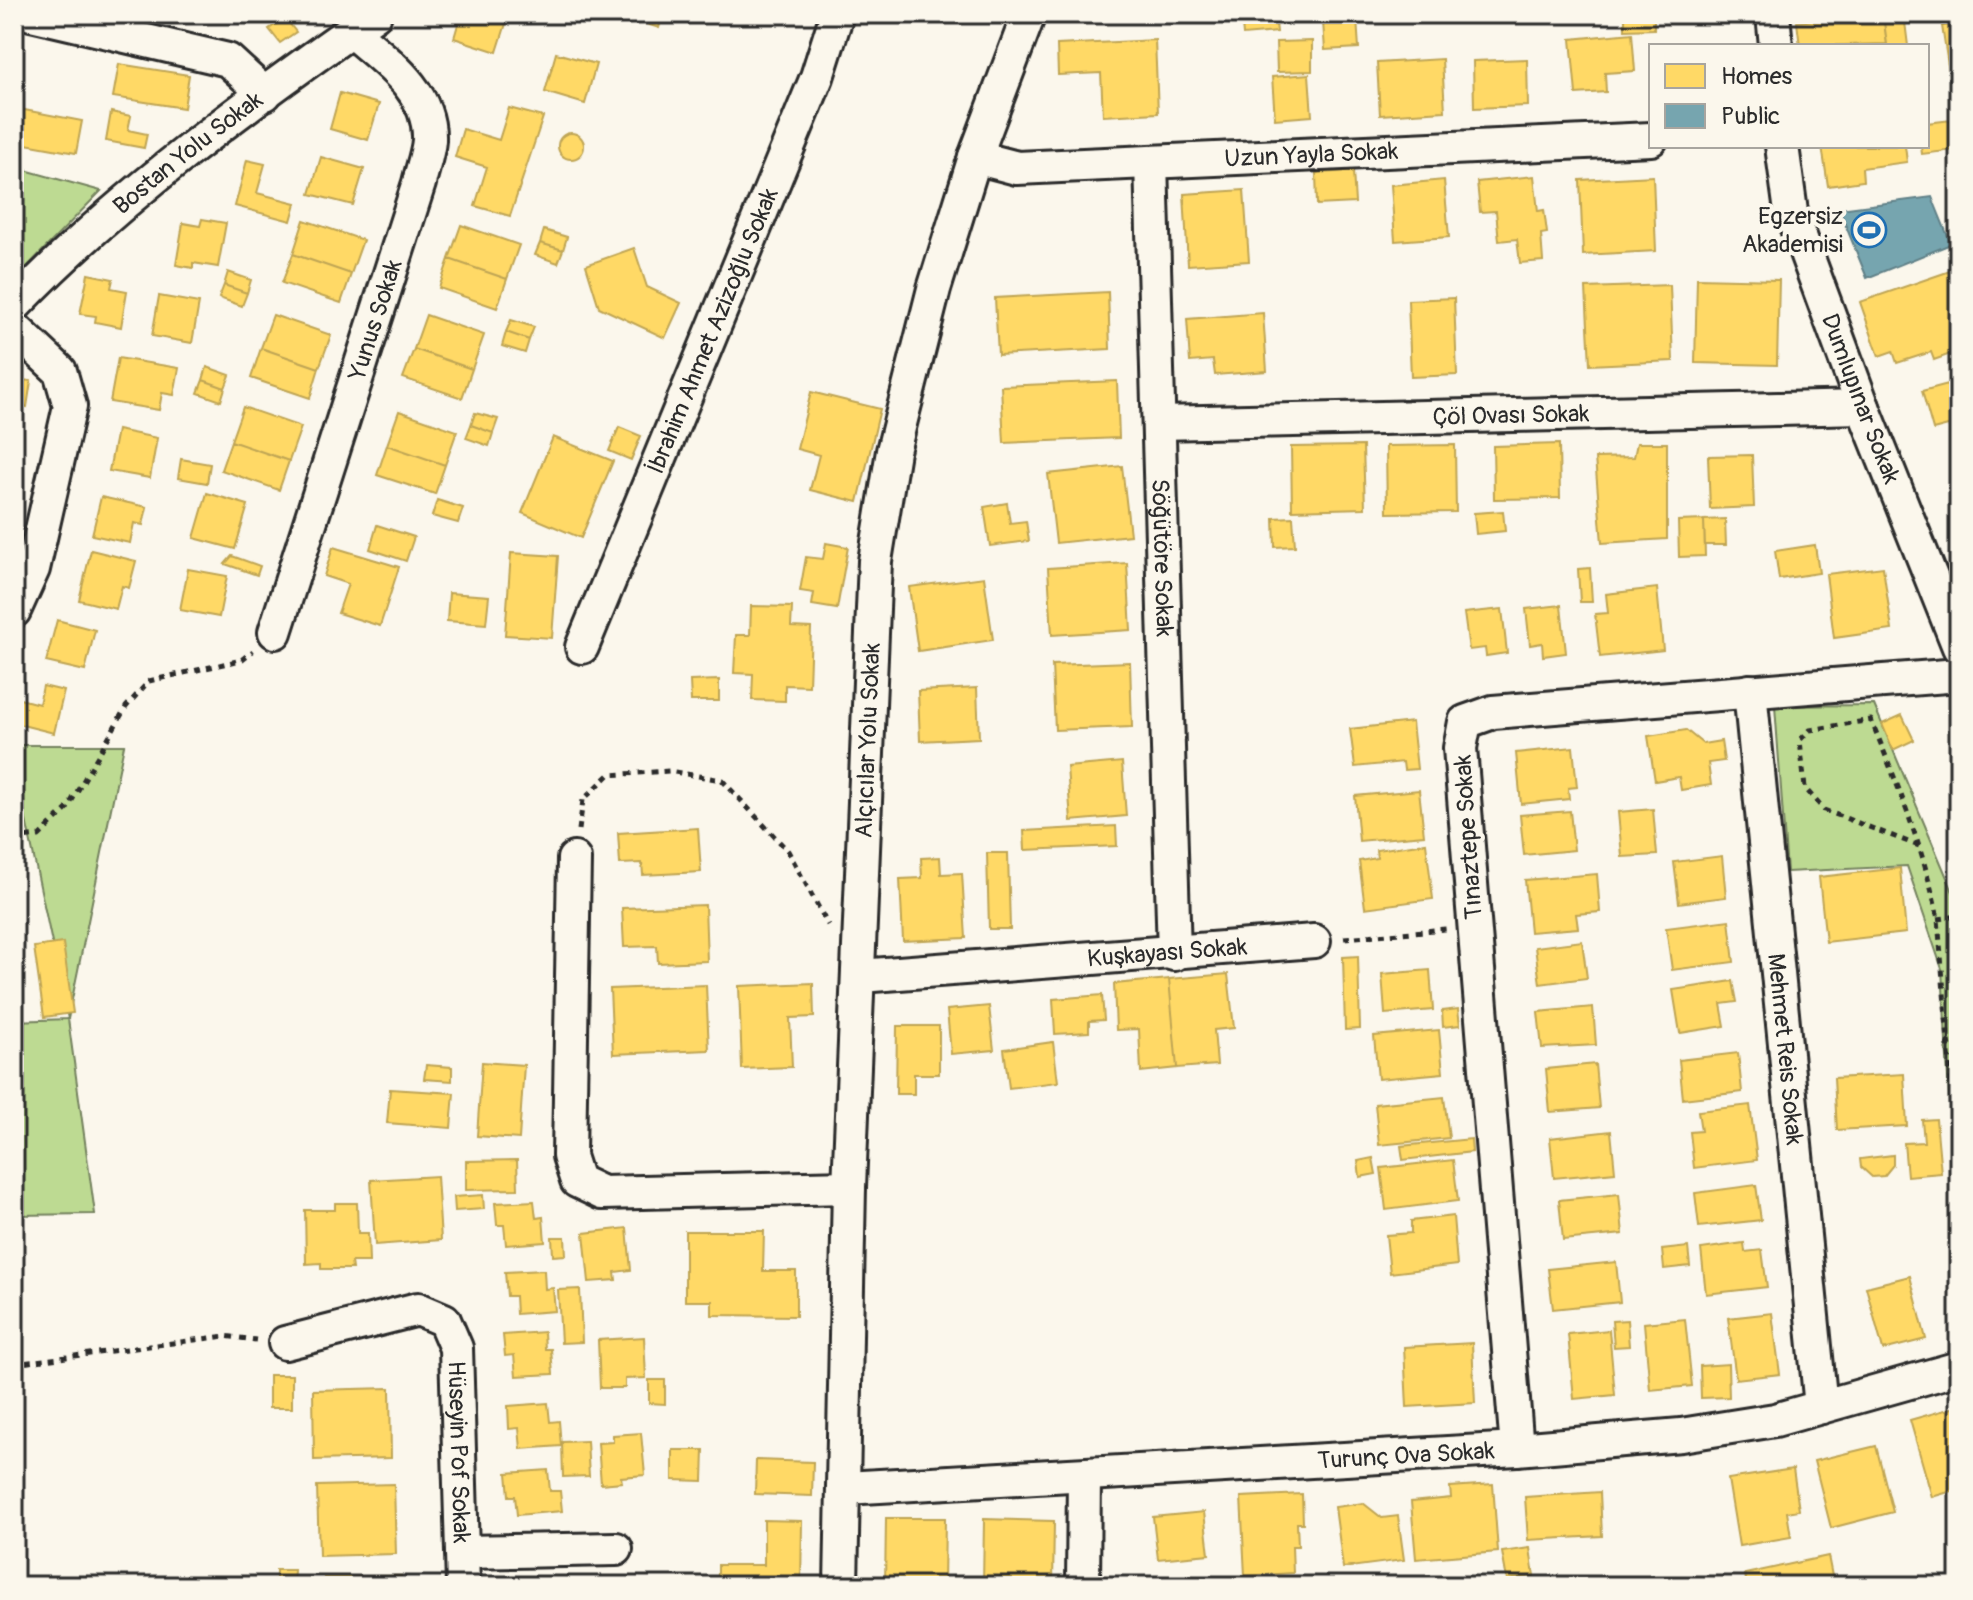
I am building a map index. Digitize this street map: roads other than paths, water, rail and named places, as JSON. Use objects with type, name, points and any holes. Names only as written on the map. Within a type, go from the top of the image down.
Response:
[{"type":"street","points":[[31,14],[228,60],[265,94]]},
{"type":"street","name":"İbrahim Ahmet Azizoğlu Sokak","points":[[582,647],[817,77],[837,14]]},
{"type":"street","name":"Alçıcılar Yolu Sokak","points":[[841,1586],[849,1187],[875,561],[893,451],[934,289],[975,157],[1029,14]]},
{"type":"street","points":[[1773,14],[1776,44]]},
{"type":"street","name":"Bostan Yolu Sokak","points":[[14,306],[69,248],[265,94],[363,22]]},
{"type":"street","name":"Yunus Sokak","points":[[275,632],[419,183],[429,139],[424,107],[363,22]]},
{"type":"street","name":"Uzun Yayla Sokak","points":[[975,157],[1017,168],[1649,139]]},
{"type":"street","name":"Dumlupınar Sokak","points":[[1782,148],[1791,212],[1863,407],[1959,647]]},
{"type":"street","name":"Söğütöre Sokak","points":[[1151,162],[1174,954]]},
{"type":"street","points":[[14,328],[60,371],[70,406],[33,569],[14,611]]},
{"type":"street","name":"Çöl Ovası Sokak","points":[[1159,423],[1863,407]]},
{"type":"street","name":"Tınaztepe Sokak","points":[[1517,1449],[1460,748],[1465,722],[1493,712],[1959,675]]},
{"type":"street","name":"Mehmet Reis Sokak","points":[[1750,691],[1821,1407]]},
{"type":"street","points":[[574,859],[569,1156],[577,1181],[602,1193],[849,1187]]},
{"type":"street","name":"Kuşkayası Sokak","points":[[860,976],[1314,941]]},
{"type":"street","name":"Hüseyin Pof Sokak","points":[[285,1343],[418,1309],[444,1320],[456,1348],[463,1586]]},
{"type":"street","name":"Turunç Ova Sokak","points":[[845,1488],[1517,1449],[1681,1435],[1775,1420],[1959,1368]]},
{"type":"street","points":[[1083,1586],[1084,1475]]},
{"type":"street","points":[[462,1552],[616,1549]]},
{"type":"place","name":"Egzersiz Akademisi","points":[[1869,230]]}]
